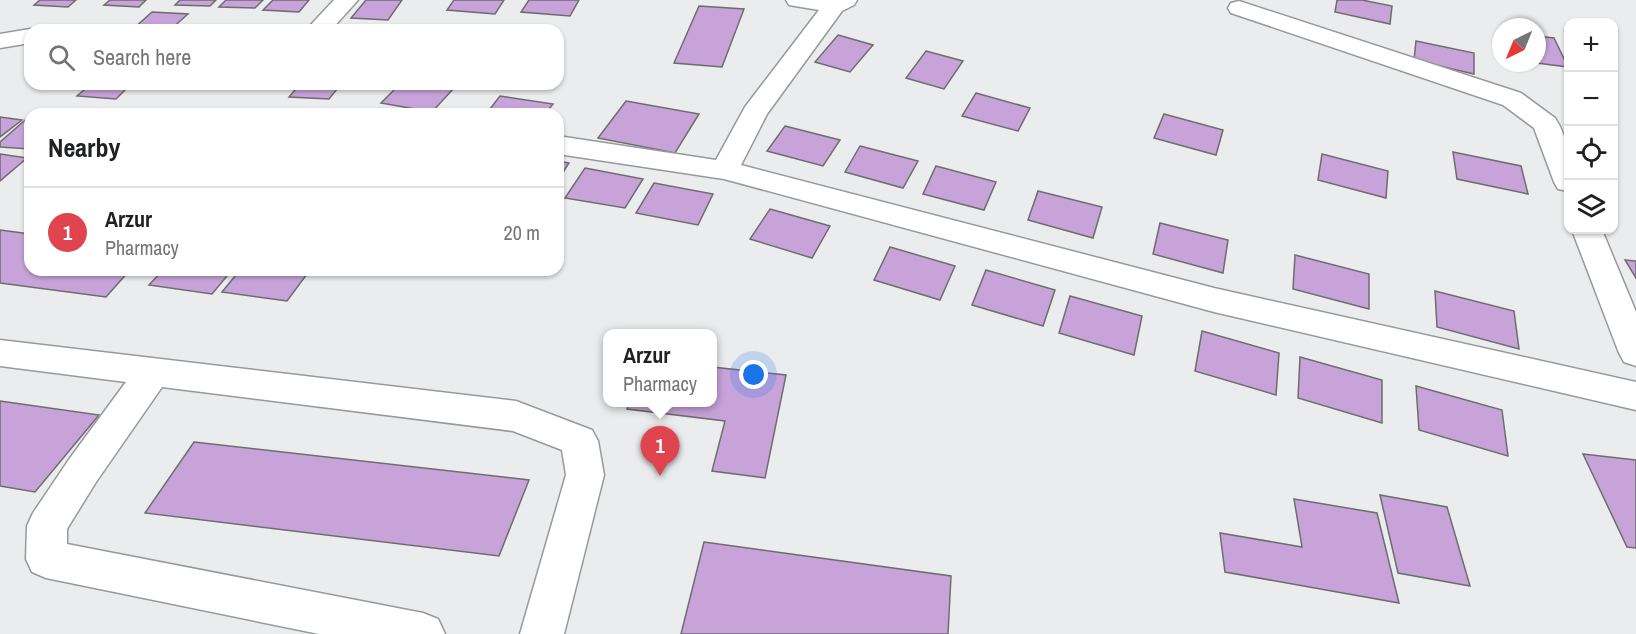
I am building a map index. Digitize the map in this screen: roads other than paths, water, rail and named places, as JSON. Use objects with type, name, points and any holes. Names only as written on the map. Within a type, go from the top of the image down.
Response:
[{"type":"street","points":[[324,24],[347,0]]},
{"type":"street","points":[[797,0],[840,3]]},
{"type":"street","points":[[724,170],[754,113],[840,3]]},
{"type":"street","points":[[1239,8],[1512,99],[1546,124],[1568,180]]},
{"type":"street","points":[[0,41],[24,37]]},
{"type":"street","points":[[564,146],[724,170],[1214,300],[1636,396]]},
{"type":"street","points":[[1589,234],[1636,353]]},
{"type":"street","points":[[0,354],[516,416],[579,441],[585,475],[542,634]]},
{"type":"street","points":[[153,372],[47,526],[46,559],[423,634]]},
{"type":"place","name":"Arzur","points":[[660,476]]}]
